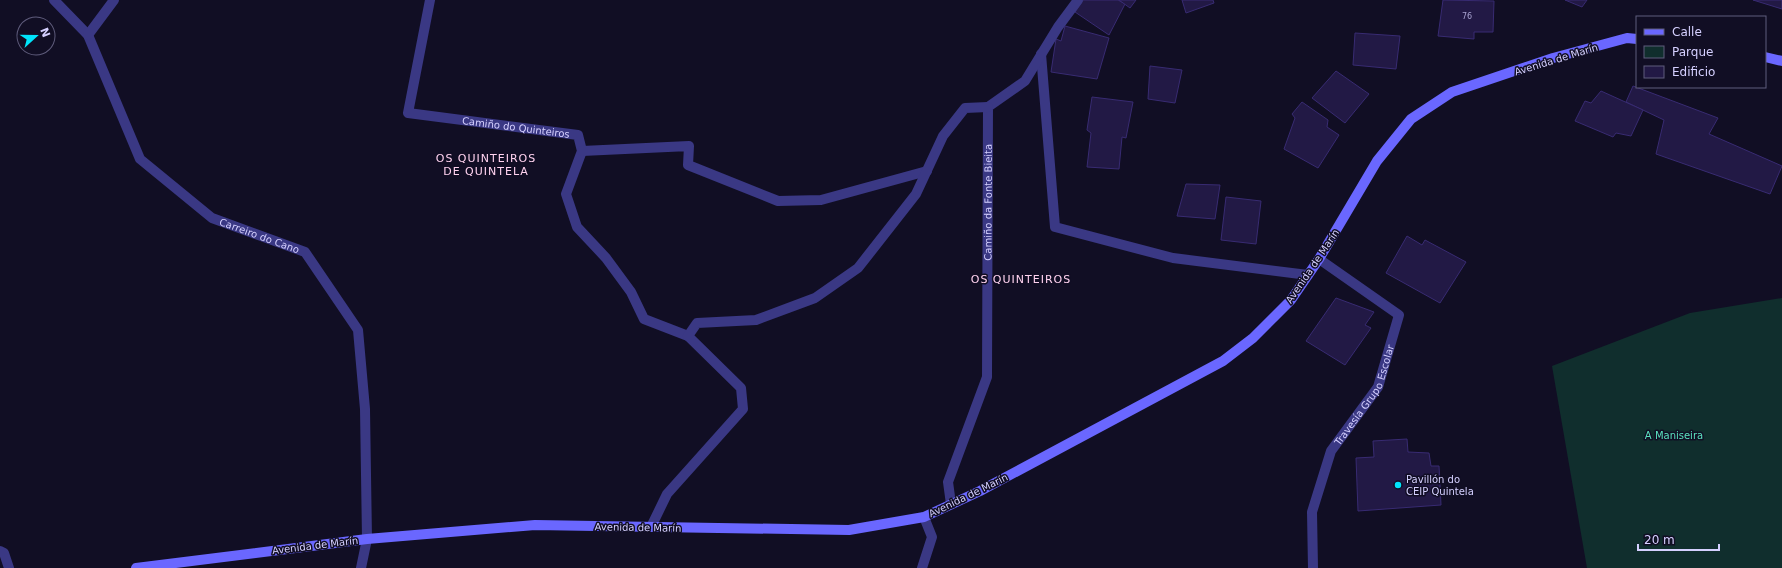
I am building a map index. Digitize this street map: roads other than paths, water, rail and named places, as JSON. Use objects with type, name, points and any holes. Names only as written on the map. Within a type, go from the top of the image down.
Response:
[{"type":"main road","name":"Avenida de Marín","points":[[136,568],[367,539],[535,525],[849,530],[924,517],[980,491],[1223,361],[1253,338],[1291,300],[1319,259],[1377,161],[1411,119],[1452,92],[1553,58],[1627,38],[1636,39]]},
{"type":"main road","points":[[1766,57],[1782,61]]},
{"type":"street","name":"Carreiro do Cano","points":[[54,0],[88,35],[140,159],[212,218],[305,252],[358,330],[365,409],[367,539],[361,568]]},
{"type":"street","points":[[88,35],[114,0]]},
{"type":"street","name":"Camiño do Quinteiros","points":[[430,0],[408,113],[578,135],[582,151]]},
{"type":"street","points":[[688,336],[697,323],[756,320],[815,298],[858,268],[916,194],[943,136],[964,108],[988,107],[1025,81],[1058,26],[1078,0]]},
{"type":"street","points":[[1041,54],[1055,227],[1173,258],[1308,275]]},
{"type":"street","name":"Camiño da Fonte Bieita","points":[[951,504],[948,482],[987,377],[988,107]]},
{"type":"street","points":[[651,527],[667,494],[743,409],[741,388],[688,336],[644,319],[631,292],[606,258],[577,227],[566,194],[582,151],[689,146],[688,165],[778,201],[821,200],[927,171]]},
{"type":"street","name":"Travesía Grupo Escolar","points":[[1313,568],[1312,512],[1331,451],[1378,387],[1399,315],[1319,259]]},
{"type":"street","points":[[922,568],[932,537],[924,517]]},
{"type":"street","points":[[0,551],[4,553],[10,568]]},
{"type":"place","name":"Pavillón do CEIP Quintela","points":[[1398,485]]},
{"type":"district","name":"OS QUINTEIROS DE QUINTELA","points":[[486,164]]},
{"type":"district","name":"OS QUINTEIROS","points":[[1021,279]]},
{"type":"park label","name":"A Maniseira","points":[[1674,435]]}]
